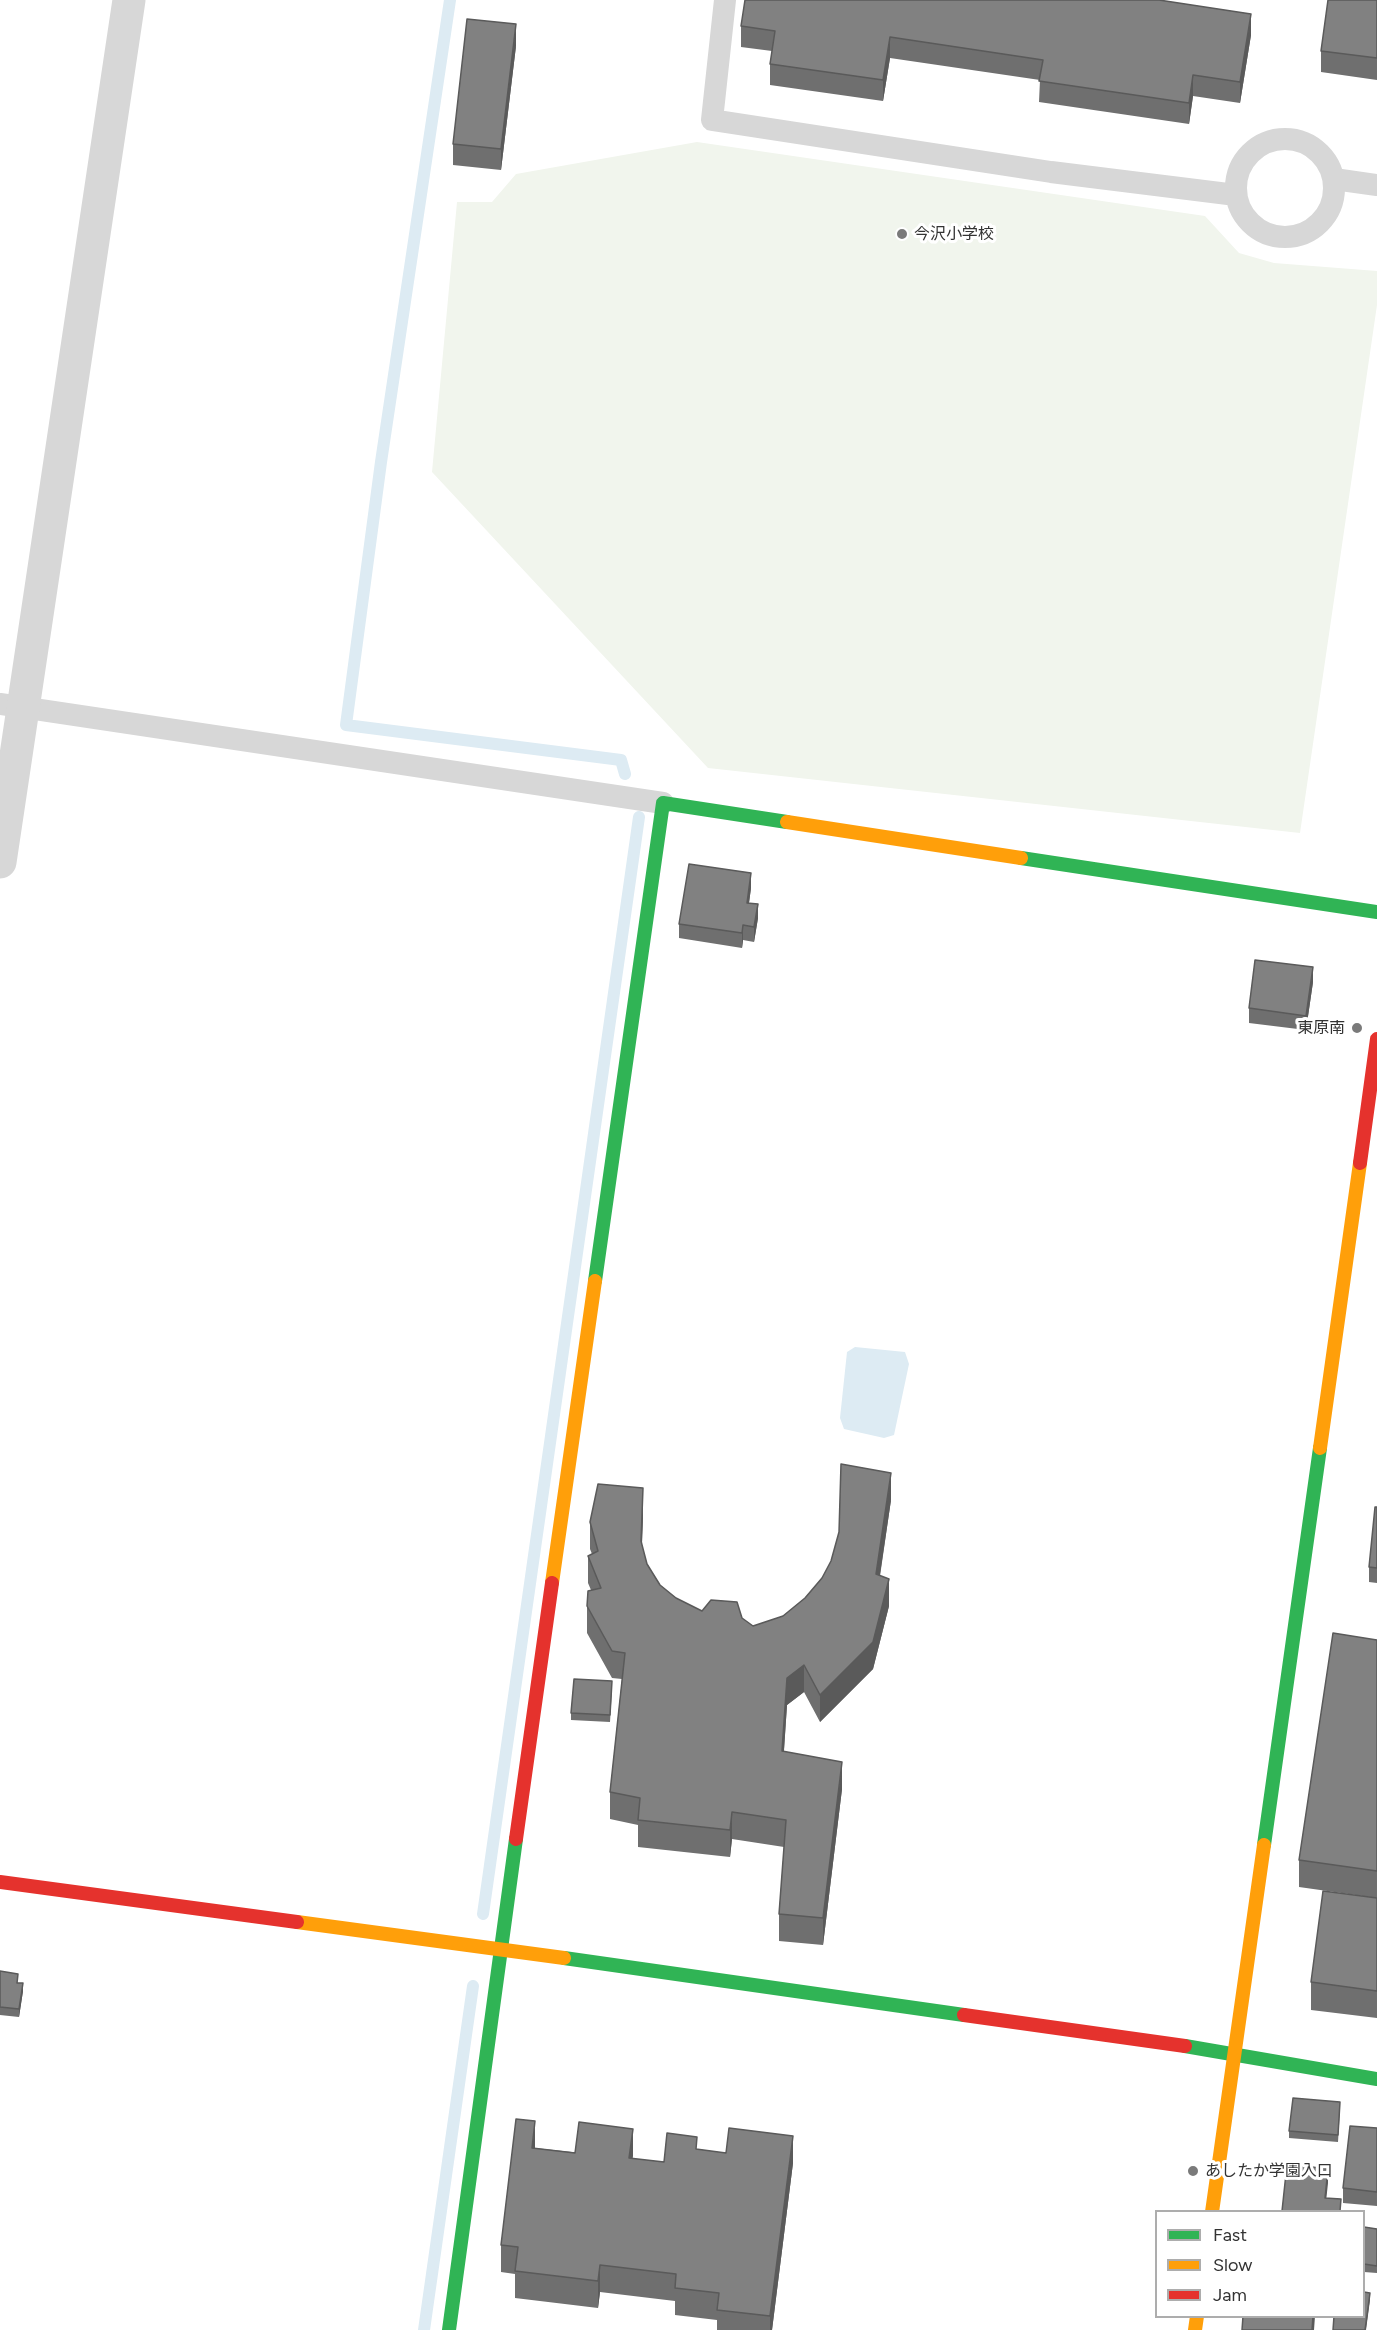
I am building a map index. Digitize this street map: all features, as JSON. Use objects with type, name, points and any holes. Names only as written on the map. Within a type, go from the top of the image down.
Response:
[{"type":"street","points":[[0,861],[11,706],[129,0]]},
{"type":"street","points":[[448,2330],[663,803],[1377,912]]},
{"type":"street","points":[[1212,2210],[1377,1039]]},
{"type":"street","points":[[0,1882],[500,1949],[1234,2053],[1377,2079]]},
{"type":"lane","points":[[725,0],[712,120],[1051,172],[1236,195]]},
{"type":"lane","points":[[1286,139],[1302,142],[1317,150],[1328,164],[1334,179],[1334,195],[1329,210],[1320,223],[1307,232],[1293,237],[1277,237],[1262,232],[1249,223],[1240,210],[1236,195],[1237,178],[1243,162],[1254,150],[1269,141],[1286,139]]},
{"type":"lane","points":[[1334,179],[1377,185]]},
{"type":"lane","points":[[11,706],[663,803]]},
{"type":"shaded area","name":"今沢小学校","points":[[697,142],[1205,216],[1239,253],[1274,263],[1377,271],[1377,305],[1300,833],[708,768],[432,472],[457,202],[492,202],[516,174]]},
{"type":"shaded area","points":[[855,1347],[905,1352],[909,1364],[894,1435],[884,1438],[844,1429],[840,1418],[847,1352]]},
{"type":"building","points":[[745,0],[1159,0],[1251,14],[1240,82],[1193,75],[1189,103],[1039,81],[1043,60],[890,37],[883,80],[770,64],[775,31],[741,26]]},
{"type":"building","points":[[1328,0],[1377,0],[1377,58],[1321,51]]},
{"type":"building","points":[[467,19],[516,24],[501,149],[453,144]]},
{"type":"building","points":[[689,864],[751,873],[747,903],[758,904],[754,927],[743,925],[742,933],[679,924]]},
{"type":"building","points":[[1255,960],[1313,967],[1306,1016],[1249,1008]]},
{"type":"building","points":[[841,1464],[891,1473],[876,1574],[889,1579],[873,1642],[820,1695],[804,1665],[787,1678],[782,1751],[842,1762],[823,1918],[779,1914],[786,1820],[732,1812],[730,1830],[638,1820],[640,1798],[610,1792],[625,1653],[612,1651],[587,1606],[588,1591],[601,1588],[588,1556],[598,1551],[590,1522],[598,1484],[643,1488],[641,1541],[647,1564],[660,1585],[676,1598],[702,1611],[711,1600],[737,1602],[742,1618],[753,1626],[783,1616],[805,1598],[822,1578],[831,1561],[839,1532]]},
{"type":"building","points":[[1375,1507],[1377,1507],[1377,1568],[1369,1567]]},
{"type":"building","points":[[1333,1633],[1377,1640],[1377,1871],[1299,1860]]},
{"type":"building","points":[[574,1679],[612,1681],[610,1715],[571,1713]]},
{"type":"building","points":[[1323,1891],[1377,1898],[1377,1991],[1311,1982]]},
{"type":"building","points":[[0,1971],[18,1974],[17,1983],[23,1983],[19,2009],[0,2007]]},
{"type":"building","points":[[1293,2098],[1340,2102],[1338,2135],[1289,2131]]},
{"type":"building","points":[[516,2119],[535,2121],[532,2148],[575,2153],[579,2122],[633,2129],[629,2158],[664,2162],[667,2133],[697,2137],[696,2149],[726,2153],[729,2128],[793,2136],[770,2316],[717,2310],[719,2293],[675,2288],[676,2274],[600,2265],[598,2281],[515,2271],[518,2247],[501,2245]]},
{"type":"building","points":[[1350,2126],[1377,2128],[1377,2192],[1343,2188]]},
{"type":"building","points":[[1287,2164],[1328,2169],[1325,2198],[1341,2199],[1340,2210],[1282,2210]]},
{"type":"building","points":[[1365,2227],[1377,2229],[1377,2266],[1365,2264]]},
{"type":"building","points":[[1365,2292],[1370,2293],[1365,2330],[1333,2330],[1334,2318],[1365,2318]]},
{"type":"building","points":[[1243,2318],[1313,2318],[1312,2330],[1242,2330]]},
{"type":"waterway","points":[[450,0],[381,462],[346,725],[621,760],[625,774]]},
{"type":"waterway","points":[[483,1914],[639,817]]},
{"type":"waterway","points":[[424,2330],[473,1986]]},
{"type":"traffic: fast","points":[[595,1281],[663,803],[787,822]]},
{"type":"traffic: fast","points":[[1021,858],[1377,912]]},
{"type":"traffic: fast","points":[[1264,1845],[1320,1448]]},
{"type":"traffic: fast","points":[[449,2330],[516,1839]]},
{"type":"traffic: fast","points":[[564,1958],[964,2015]]},
{"type":"traffic: fast","points":[[1185,2046],[1377,2079]]},
{"type":"traffic: slow","points":[[787,822],[1021,858]]},
{"type":"traffic: slow","points":[[1320,1448],[1360,1163]]},
{"type":"traffic: slow","points":[[552,1583],[595,1281]]},
{"type":"traffic: slow","points":[[1212,2210],[1264,1845]]},
{"type":"traffic: slow","points":[[297,1922],[564,1958]]},
{"type":"traffic: slow","points":[[1195,2330],[1197,2318]]},
{"type":"traffic: jam","points":[[1360,1163],[1377,1039]]},
{"type":"traffic: jam","points":[[516,1839],[552,1583]]},
{"type":"traffic: jam","points":[[0,1882],[297,1922]]},
{"type":"traffic: jam","points":[[964,2015],[1185,2046]]},
{"type":"place","name":"今沢小学校","points":[[902,234]]},
{"type":"place","name":"東原南","points":[[1357,1028]]},
{"type":"place","name":"あしたか学園入口","points":[[1193,2171]]}]
